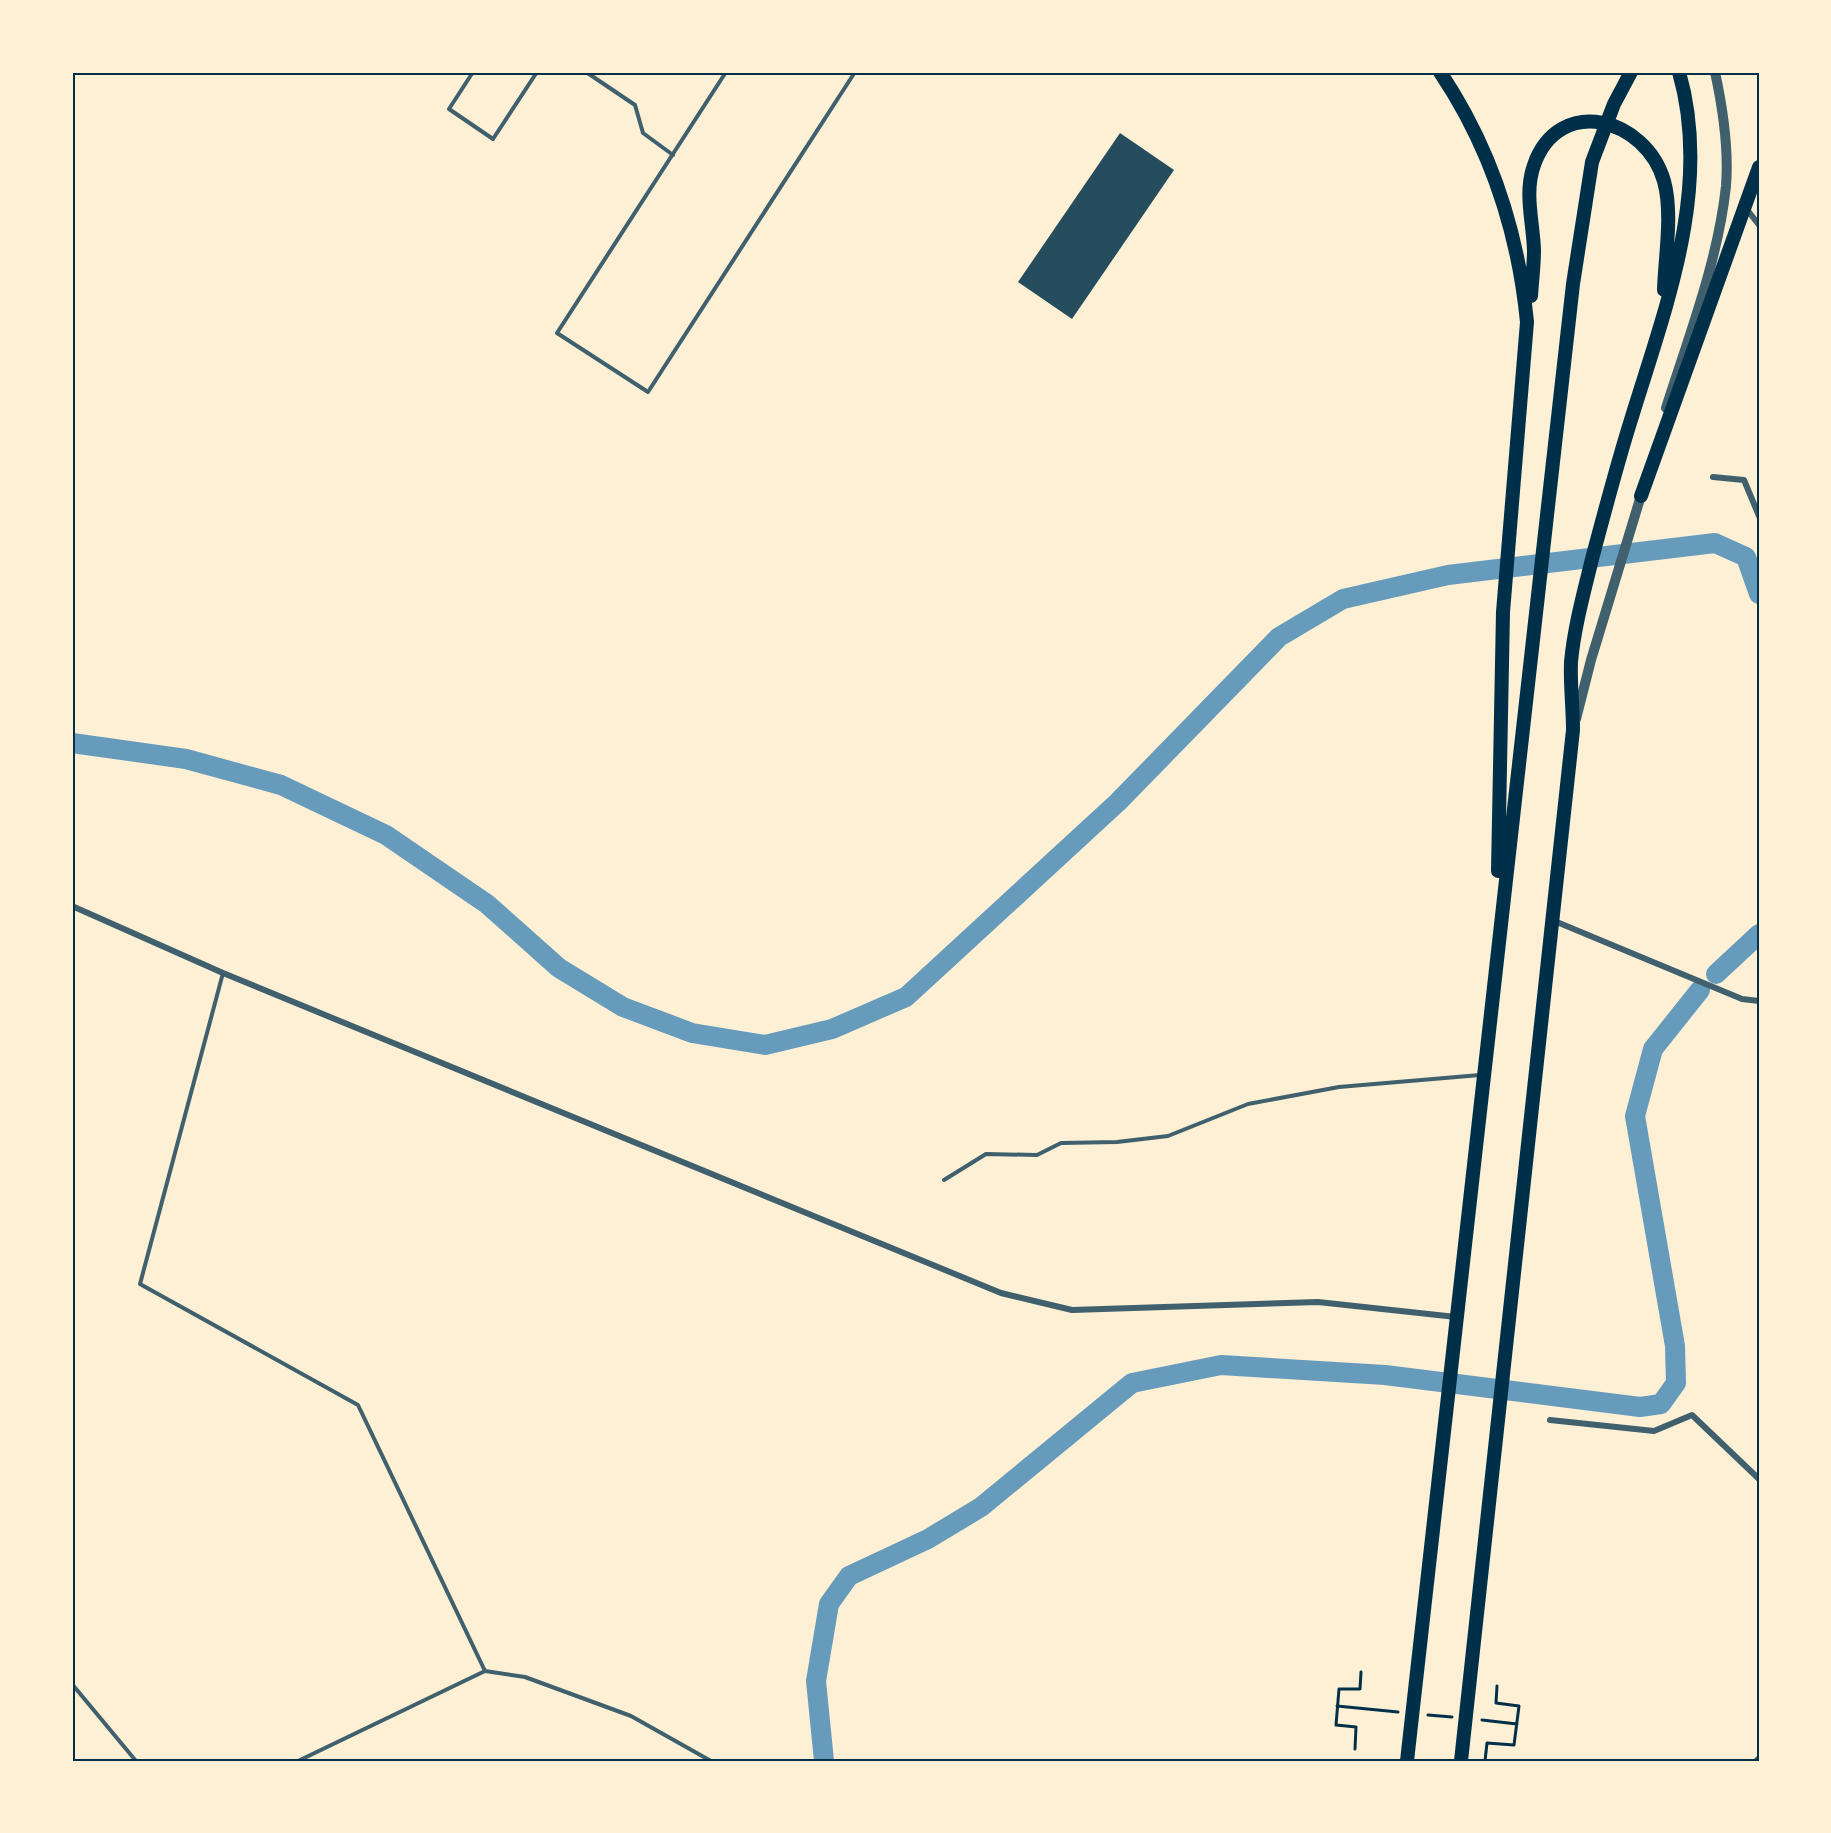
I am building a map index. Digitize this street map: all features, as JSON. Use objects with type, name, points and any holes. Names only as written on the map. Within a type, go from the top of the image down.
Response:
[{"type":"highway","points":[[1440,72],[1463,106],[1488,159],[1504,202],[1523,277],[1527,322]]},
{"type":"highway","points":[[1407,1761],[1516,776],[1586,194],[1602,133],[1631,72]]},
{"type":"highway","points":[[1461,1761],[1573,730],[1571,662],[1584,593],[1608,500],[1663,316],[1685,226],[1691,183],[1688,116],[1679,72]]},
{"type":"highway","points":[[1496,966],[1503,612],[1534,251],[1528,197],[1534,164],[1542,149],[1561,129],[1589,121],[1608,124],[1629,133],[1650,152],[1658,165],[1664,182],[1666,204],[1663,316]]},
{"type":"highway","points":[[1641,496],[1743,205],[1759,167]]},
{"type":"street","points":[[1573,730],[1591,660],[1612,596],[1719,226],[1726,185],[1725,142],[1715,72]]},
{"type":"street","points":[[1743,205],[1759,225]]},
{"type":"street","points":[[1713,477],[1744,480],[1759,516]]},
{"type":"street","points":[[72,906],[223,974],[1001,1293],[1072,1310],[1318,1302],[1456,1317]]},
{"type":"street","points":[[1552,920],[1742,999],[1759,1001]]},
{"type":"street","points":[[1550,1420],[1653,1431],[1692,1415],[1759,1479]]},
{"type":"street","points":[[1756,1761],[1759,1758]]},
{"type":"lane","points":[[473,72],[448,109],[493,139],[537,72]]},
{"type":"lane","points":[[586,72],[635,105],[643,133],[673,154]]},
{"type":"lane","points":[[726,72],[557,333],[648,392],[855,72]]},
{"type":"lane","points":[[223,974],[140,1284],[358,1405],[484,1671]]},
{"type":"lane","points":[[945,1180],[986,1154],[1037,1155],[1061,1143],[1117,1142],[1168,1136],[1248,1104],[1340,1087],[1484,1075]]},
{"type":"lane","points":[[298,1761],[484,1671],[525,1677],[631,1716],[711,1761]]},
{"type":"lane","points":[[72,1684],[136,1761]]},
{"type":"path","points":[[1355,1749],[1356,1727],[1336,1725],[1337,1706],[1339,1689],[1360,1689],[1361,1672]]},
{"type":"path","points":[[1485,1761],[1487,1743],[1514,1745],[1519,1706],[1496,1703],[1497,1686]]},
{"type":"building","points":[[1120,133],[1174,170],[1072,319],[1018,282]]},
{"type":"waterway","points":[[72,743],[186,759],[281,785],[386,835],[487,904],[559,968],[623,1007],[692,1033],[765,1045],[832,1029],[906,997],[1118,802],[1279,637],[1343,599],[1448,575],[1715,543],[1746,557],[1759,594]]},
{"type":"waterway","points":[[1716,974],[1759,934]]},
{"type":"waterway","points":[[824,1761],[816,1681],[829,1604],[849,1576],[928,1539],[981,1507],[1132,1383],[1221,1365],[1385,1375],[1640,1407],[1661,1404],[1676,1383],[1675,1346],[1635,1116],[1653,1049],[1700,990]]}]
